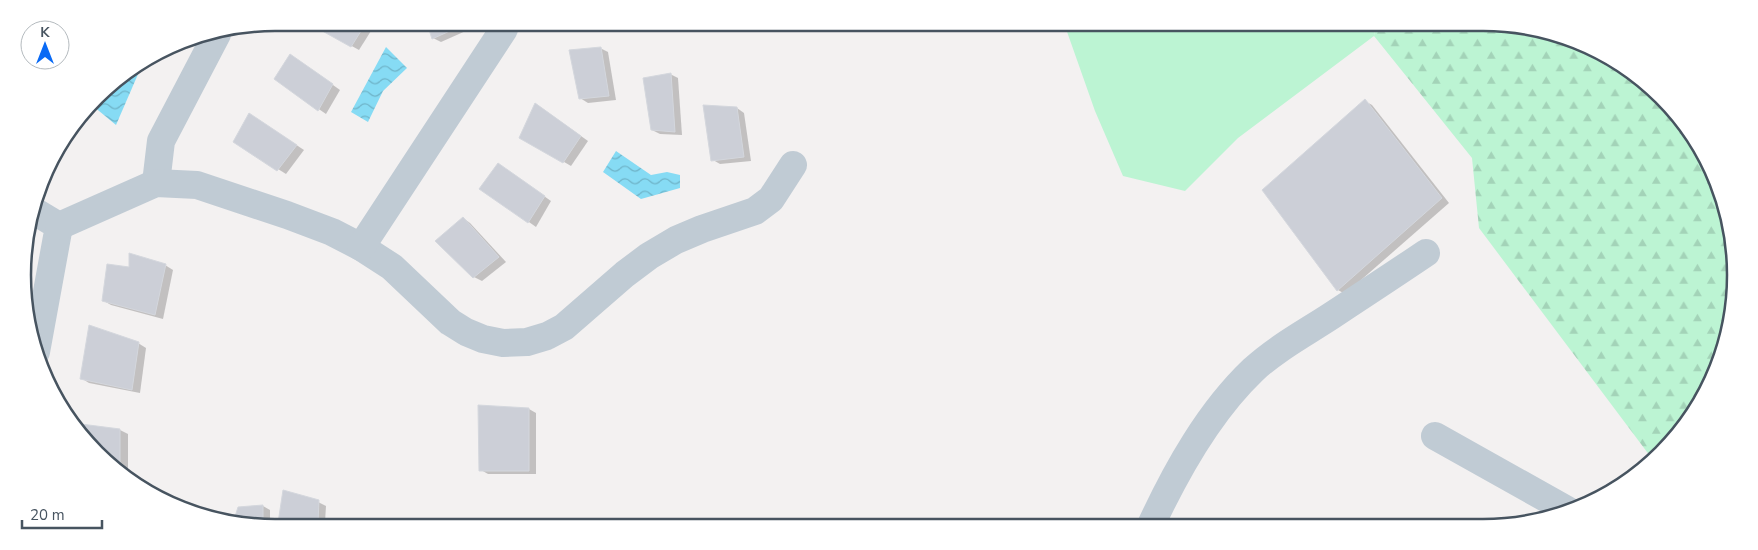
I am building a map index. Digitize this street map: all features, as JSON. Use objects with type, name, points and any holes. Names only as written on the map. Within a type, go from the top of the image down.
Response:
[{"type":"street","points":[[361,247],[503,31]]},
{"type":"street","points":[[156,183],[161,141],[214,39]]},
{"type":"street","points":[[60,226],[156,183],[197,185],[332,232],[361,247],[392,267],[450,322],[466,332],[483,339],[503,343],[527,342],[547,336],[564,327],[625,274],[649,256],[676,240],[755,211],[771,199],[793,165]]},
{"type":"street","points":[[39,214],[60,226]]},
{"type":"street","points":[[39,335],[60,226]]},
{"type":"street","points":[[1155,519],[1198,438],[1228,397],[1254,369],[1290,341],[1330,317],[1426,252]]},
{"type":"street","points":[[1435,436],[1560,506]]},
{"type":"green space","points":[[1067,31],[1375,31],[1374,36],[1238,138],[1185,191],[1123,176],[1095,111]]},
{"type":"green space","points":[[1375,31],[1483,31],[1515,33],[1561,44],[1591,56],[1618,72],[1644,92],[1666,114],[1686,140],[1702,167],[1714,197],[1722,227],[1727,275],[1725,307],[1714,353],[1702,383],[1686,410],[1666,436],[1648,454],[1479,228],[1472,158],[1374,36]]},
{"type":"water","points":[[386,47],[407,68],[383,91],[368,122],[351,112]]},
{"type":"water","points":[[138,73],[116,125],[97,109],[114,92]]},
{"type":"water","points":[[616,151],[651,175],[667,172],[680,175],[680,188],[641,199],[603,172]]},
{"type":"building","points":[[322,31],[361,31],[351,47]]},
{"type":"building","points":[[430,31],[450,31],[432,39]]},
{"type":"building","points":[[601,47],[609,96],[579,99],[569,50]]},
{"type":"building","points":[[290,54],[333,84],[318,111],[274,79]]},
{"type":"building","points":[[671,73],[675,132],[651,130],[643,78]]},
{"type":"building","points":[[1365,99],[1442,198],[1337,291],[1262,190]]},
{"type":"building","points":[[535,103],[581,136],[563,163],[519,138]]},
{"type":"building","points":[[703,105],[737,107],[744,157],[711,161]]},
{"type":"building","points":[[249,113],[297,145],[277,171],[233,142]]},
{"type":"building","points":[[498,163],[545,196],[528,223],[479,189]]},
{"type":"building","points":[[463,217],[499,257],[473,278],[435,241]]},
{"type":"building","points":[[129,253],[166,264],[155,315],[102,301],[107,264],[129,267]]},
{"type":"building","points":[[89,325],[139,342],[132,390],[80,379]]},
{"type":"building","points":[[478,405],[529,408],[529,471],[479,471]]},
{"type":"building","points":[[83,424],[120,429],[120,463],[92,436]]},
{"type":"building","points":[[283,490],[319,500],[318,519],[279,519]]},
{"type":"building","points":[[263,505],[263,518],[235,516],[238,507]]}]
